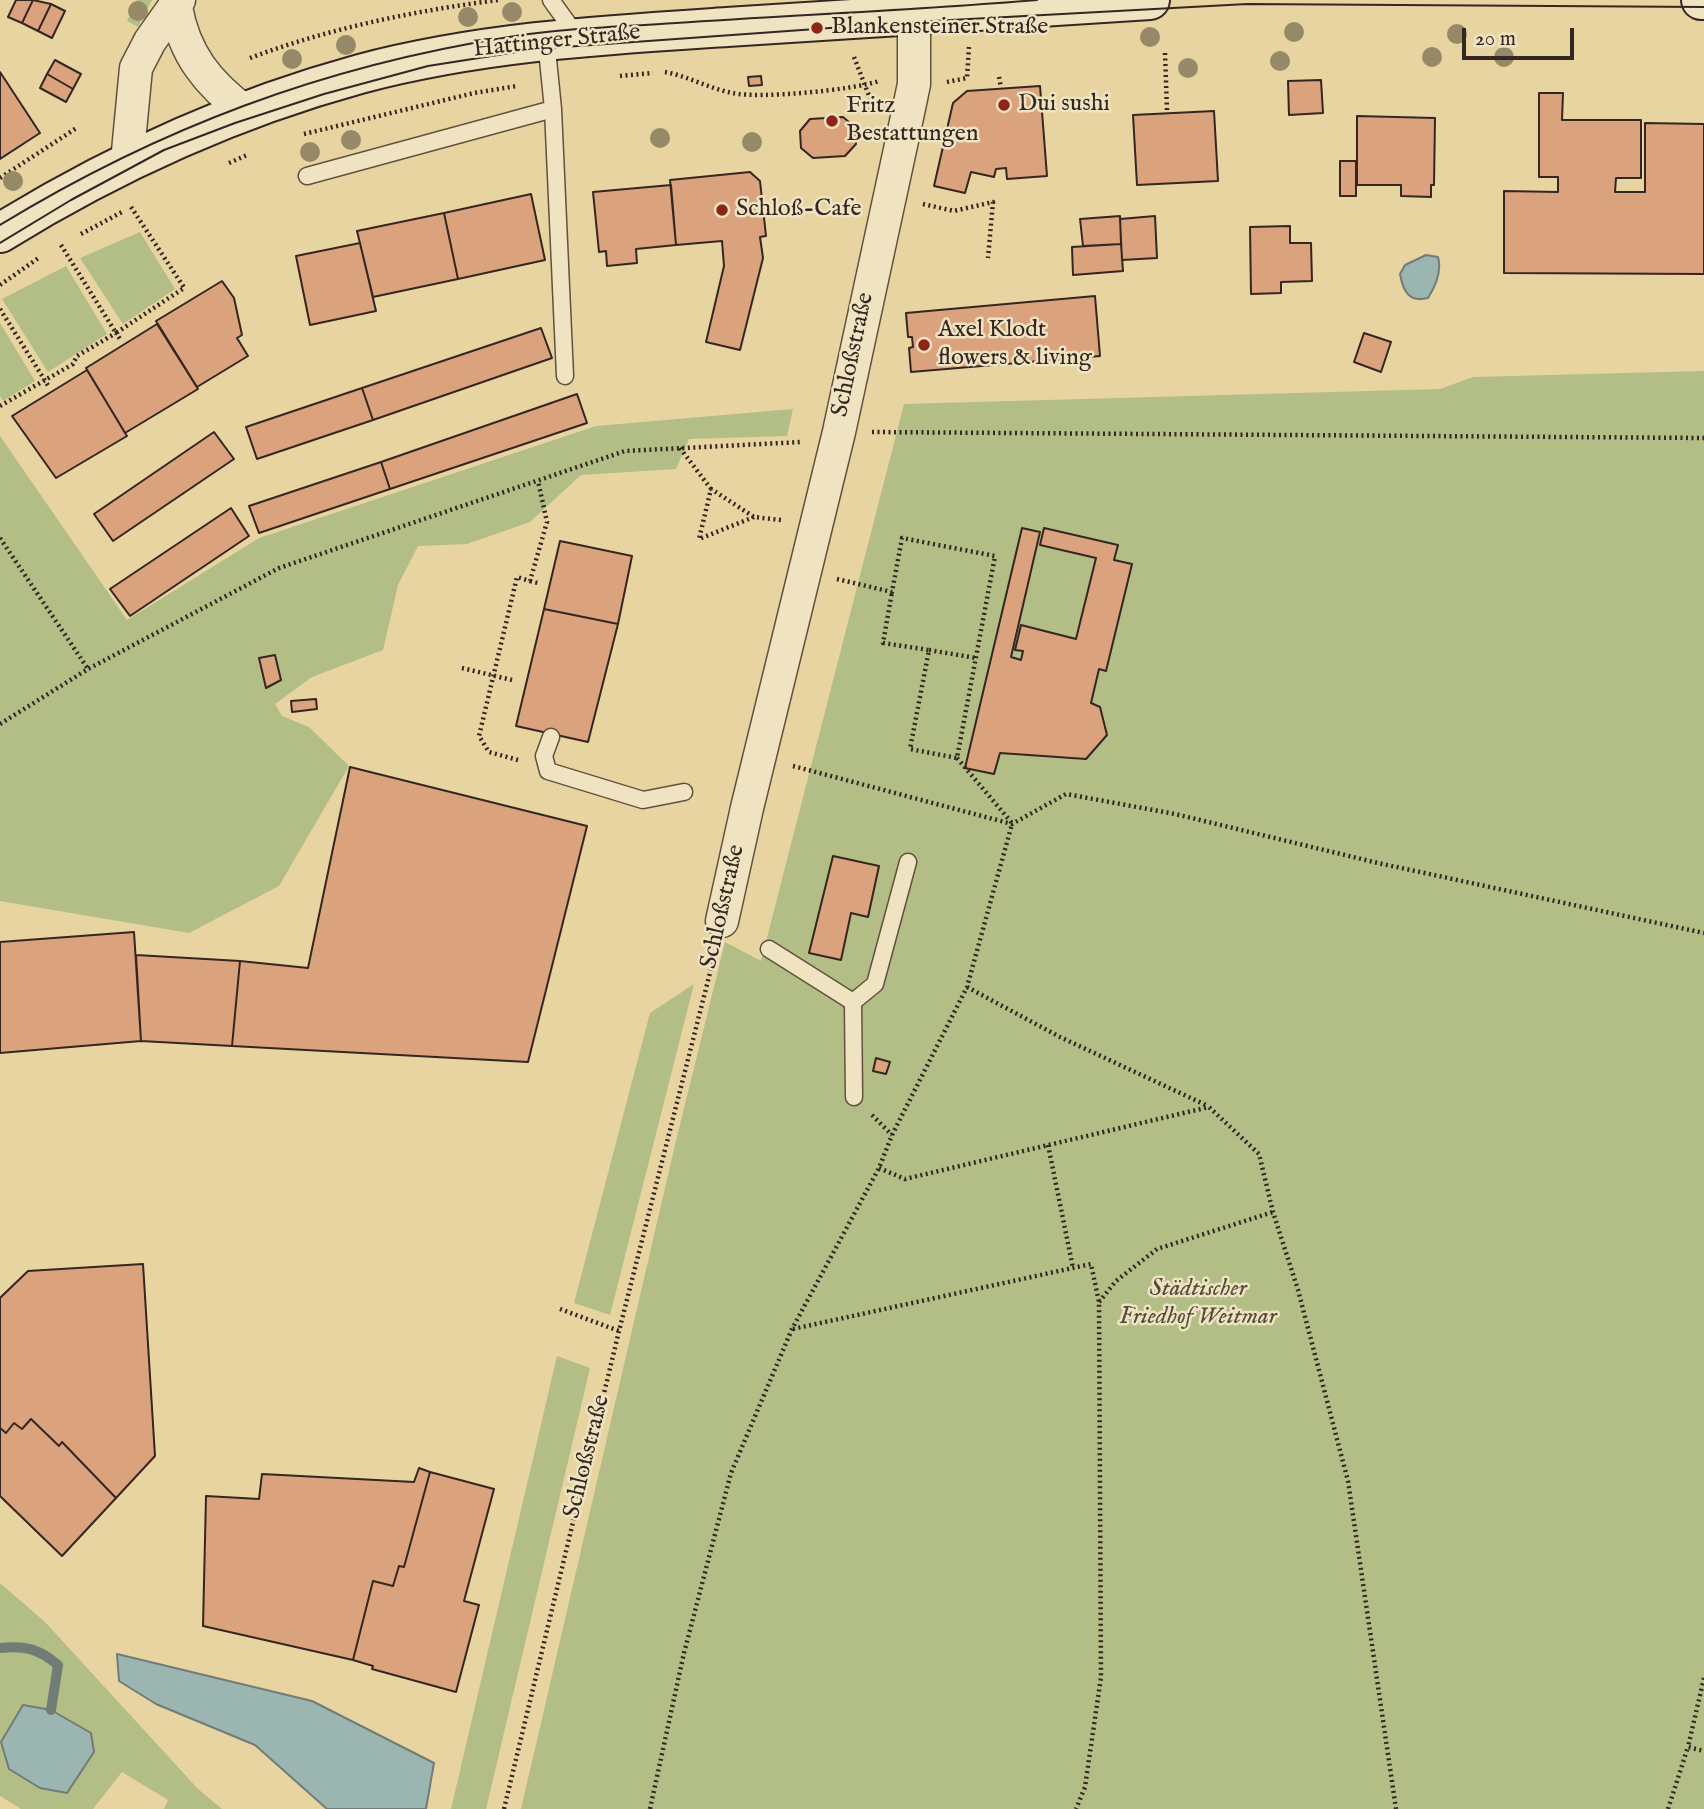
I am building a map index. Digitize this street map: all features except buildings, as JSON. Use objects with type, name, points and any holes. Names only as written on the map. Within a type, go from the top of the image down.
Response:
[{"type":"main road","name":"Hattinger Straße","points":[[0,233],[127,162],[246,112],[360,75],[485,48],[562,38],[914,8],[1150,0]]},
{"type":"street","points":[[178,4],[181,35],[192,57],[206,75],[246,112]]},
{"type":"street","points":[[127,162],[136,68],[150,41],[178,4]]},
{"type":"street","name":"Schloßstraße","points":[[722,921],[806,573],[914,84],[914,8]]},
{"type":"lane","points":[[551,0],[562,38],[553,109],[565,376]]},
{"type":"lane","points":[[307,176],[553,109]]},
{"type":"lane","points":[[551,737],[544,756],[548,771],[643,800],[684,792]]},
{"type":"lane","points":[[853,1002],[875,984],[908,862]]},
{"type":"lane","points":[[769,949],[853,1002]]},
{"type":"lane","points":[[853,1002],[854,1097]]},
{"type":"path","points":[[250,58],[292,42],[428,9],[498,0]]},
{"type":"path","points":[[1165,53],[1167,110]]},
{"type":"path","points":[[967,78],[969,58]]},
{"type":"path","points":[[854,65],[871,101]]},
{"type":"path","points":[[999,77],[1001,88]]},
{"type":"path","points":[[0,178],[78,127]]},
{"type":"path","points":[[889,196],[954,211],[993,202],[988,258]]},
{"type":"path","points":[[0,405],[73,364],[77,356],[143,318],[150,308],[185,289],[131,207]]},
{"type":"path","points":[[61,244],[120,339]]},
{"type":"path","points":[[0,309],[49,387]]},
{"type":"path","points":[[0,724],[88,669],[279,568],[625,451],[801,442],[838,432],[1704,438]]},
{"type":"path","points":[[680,448],[711,489],[754,517],[781,520]]},
{"type":"path","points":[[530,581],[547,522],[538,481]]},
{"type":"path","points":[[711,489],[699,539],[754,517]]},
{"type":"path","points":[[0,538],[88,669]]},
{"type":"path","points":[[957,758],[976,657],[995,556],[902,538],[883,643],[976,657]]},
{"type":"path","points":[[806,573],[892,592]]},
{"type":"path","points":[[523,769],[517,760],[489,752],[480,736],[517,577],[538,583]]},
{"type":"path","points":[[929,650],[910,749],[957,758],[1012,824]]},
{"type":"path","points":[[462,668],[512,680]]},
{"type":"path","points":[[760,758],[1012,824],[1066,794],[1175,814],[1377,863],[1704,933]]},
{"type":"path","points":[[650,1809],[684,1653],[731,1473],[792,1329],[879,1168],[892,1135],[967,987],[1012,824]]},
{"type":"path","name":"Schloßstraße","points":[[504,1809],[619,1331],[722,921]]},
{"type":"path","points":[[967,987],[1060,1037],[1209,1107],[1259,1154],[1348,1481],[1396,1809]]},
{"type":"path","points":[[879,1168],[905,1179],[1209,1107]]},
{"type":"path","points":[[1048,1145],[1073,1268]]},
{"type":"path","points":[[1099,1302],[1116,1281],[1157,1249],[1273,1212]]},
{"type":"path","points":[[792,1329],[1091,1264],[1099,1302],[1101,1677],[1085,1787],[1076,1809]]},
{"type":"path","points":[[560,1309],[619,1331]]},
{"type":"path","points":[[1668,1809],[1688,1746],[1704,1678]]},
{"type":"path","points":[[1688,1746],[1704,1751]]},
{"type":"green space","points":[[137,0],[152,0],[138,27],[127,21]]},
{"type":"green space","points":[[140,232],[175,289],[123,324],[80,258]]},
{"type":"green space","points":[[66,266],[107,334],[48,372],[2,299]]},
{"type":"green space","points":[[0,323],[35,381],[3,401],[0,396]]},
{"type":"green space","name":"Städtischer Friedhof Weitmar","points":[[1704,371],[1704,1809],[521,1809],[674,1149],[725,942],[761,961],[904,404],[1440,389],[1473,377]]},
{"type":"green space","points":[[793,409],[787,436],[689,439],[676,469],[581,475],[530,522],[467,544],[418,546],[398,585],[383,650],[312,677],[275,704],[282,716],[309,727],[349,766],[279,886],[189,933],[0,901],[0,436],[127,620],[259,538],[596,426]]},
{"type":"green space","points":[[694,984],[610,1315],[574,1303],[650,1013]]},
{"type":"green space","points":[[557,1356],[590,1368],[486,1809],[451,1809]]},
{"type":"green space","points":[[0,1583],[45,1622],[198,1789],[222,1809],[164,1809],[168,1800],[122,1772],[93,1809],[21,1809],[0,1796]]},
{"type":"water","points":[[1426,255],[1438,257],[1438,273],[1428,298],[1416,299],[1405,290],[1400,274],[1405,265]]},
{"type":"water","points":[[117,1654],[312,1701],[434,1763],[426,1809],[327,1809],[255,1745],[156,1704],[119,1681]]},
{"type":"water","points":[[23,1705],[51,1710],[91,1733],[94,1752],[67,1793],[40,1788],[9,1769],[1,1742]]},
{"type":"waterway","points":[[0,1648],[31,1649],[58,1665],[51,1710]]},
{"type":"tram line","points":[[0,225],[60,190],[182,131],[309,84],[441,49],[571,30],[1037,0]]},
{"type":"tram line","points":[[0,243],[71,200],[164,150],[235,123],[324,94],[428,66],[536,49],[914,22],[1247,4],[1704,7]]},
{"type":"place","name":"Blankensteiner Straße","points":[[817,28]]},
{"type":"place","name":"Dui sushi","points":[[1004,105]]},
{"type":"place","name":"Fritz Bestattungen","points":[[832,121]]},
{"type":"place","name":"Schloß-Cafe","points":[[722,210]]},
{"type":"place","name":"Axel Klodt flowers & living","points":[[924,345]]}]
